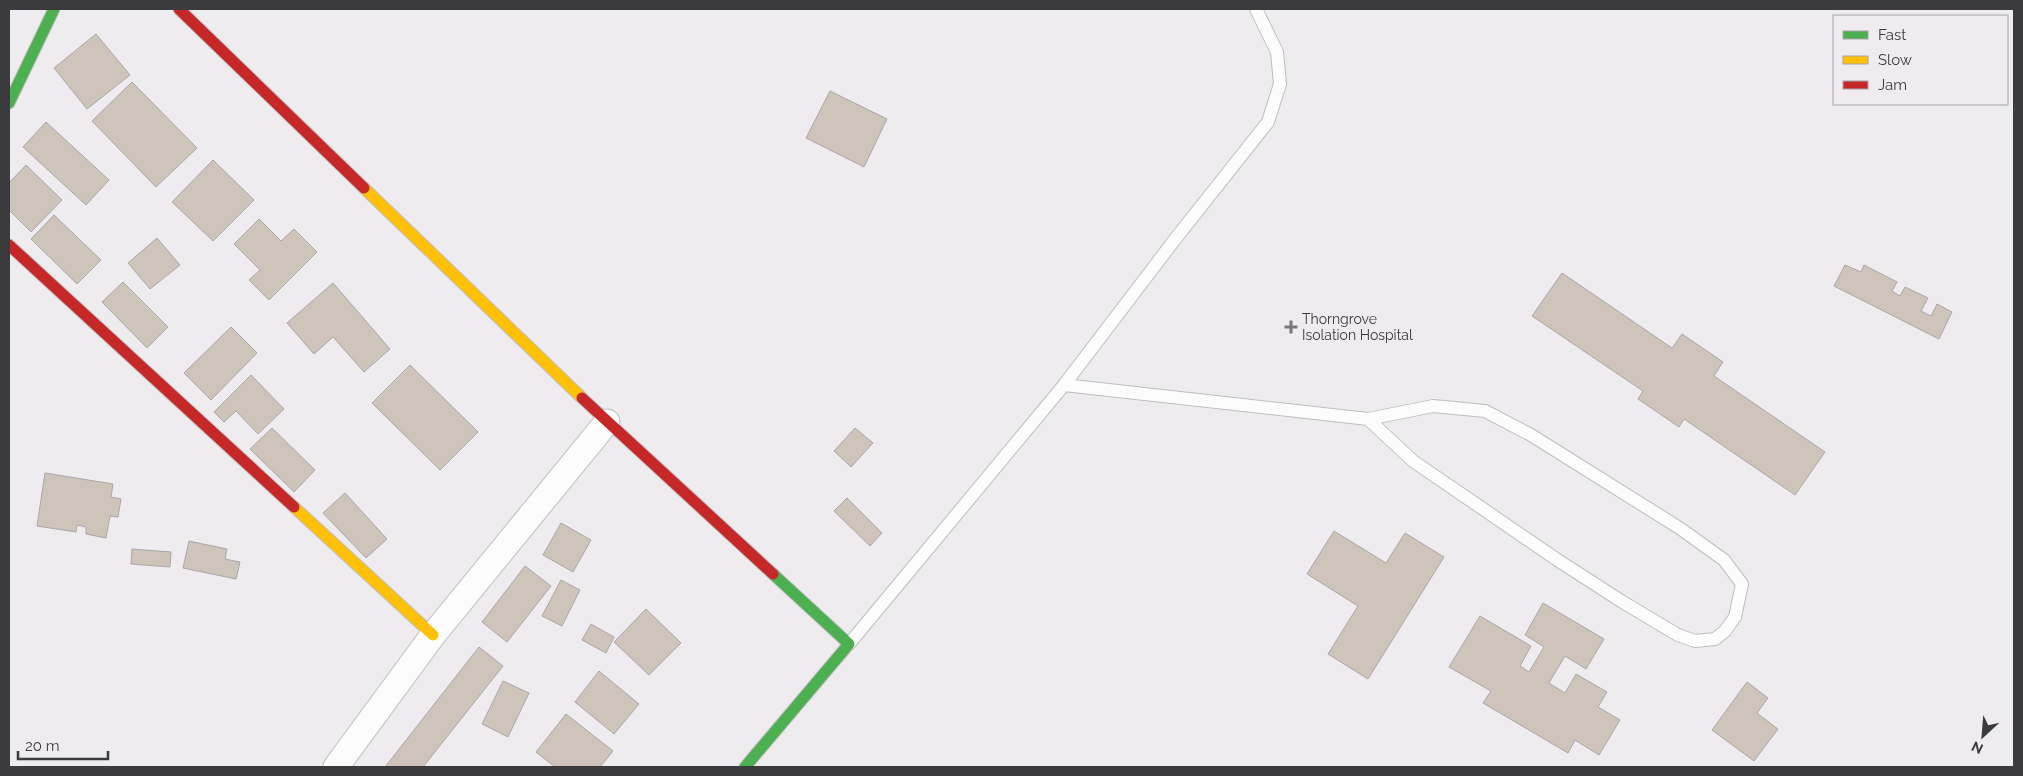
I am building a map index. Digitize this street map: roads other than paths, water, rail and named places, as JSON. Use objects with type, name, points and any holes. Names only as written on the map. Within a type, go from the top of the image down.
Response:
[{"type":"street","points":[[9,102],[54,9]]},
{"type":"street","points":[[179,9],[607,422],[850,644],[744,767]]},
{"type":"street","points":[[9,245],[433,635]]},
{"type":"street","points":[[336,767],[433,635],[607,422]]},
{"type":"lane","points":[[850,644],[1064,385],[1176,238],[1268,122],[1280,84],[1277,52],[1256,9]]},
{"type":"lane","points":[[1064,385],[1368,419],[1433,406],[1485,411],[1531,435],[1724,560],[1742,584],[1735,617],[1715,639],[1695,641],[1678,635],[1620,601],[1556,559],[1413,461],[1368,419]]},
{"type":"place","name":"Thorngrove Isolation Hospital","points":[[1291,327]]}]
